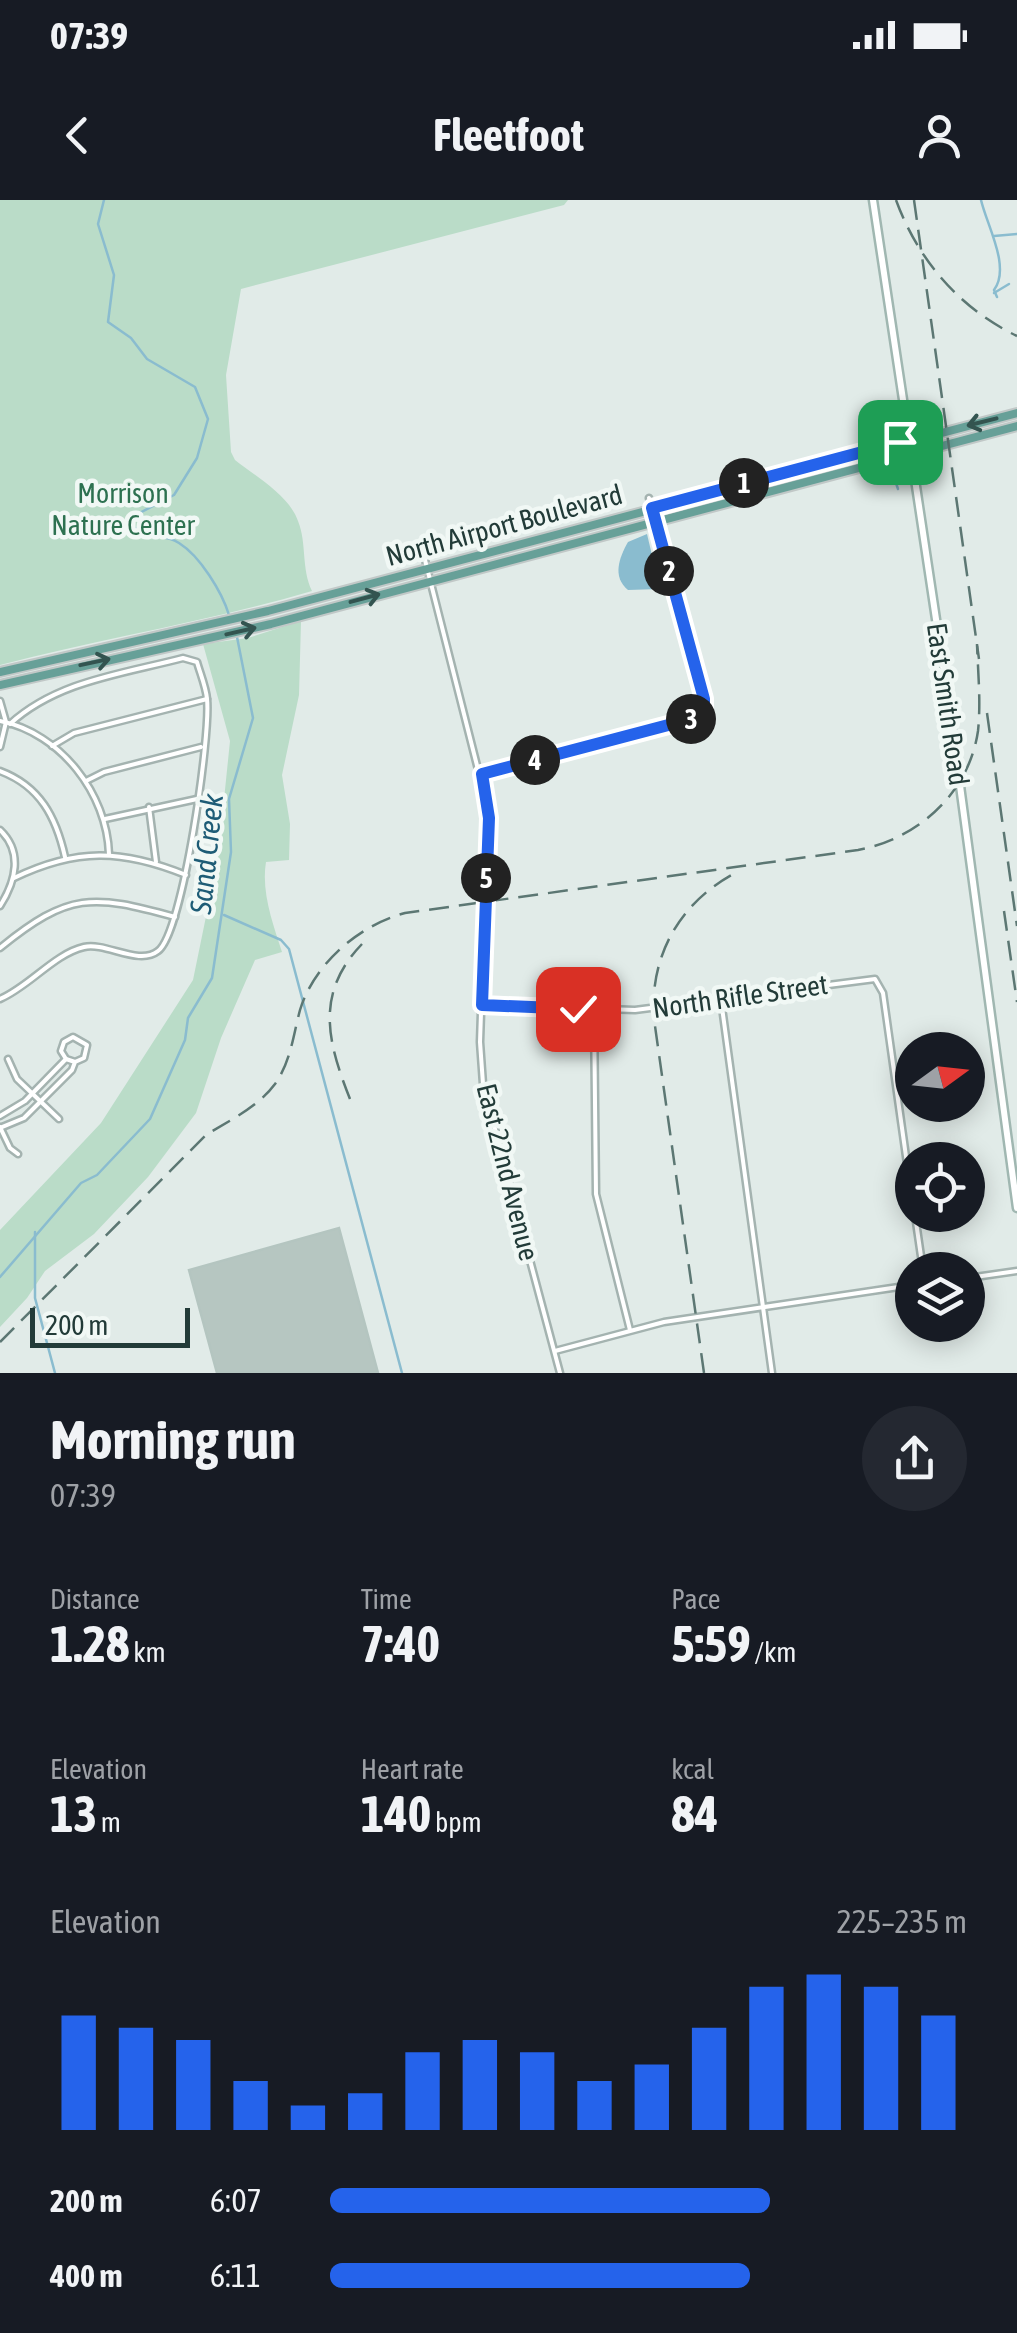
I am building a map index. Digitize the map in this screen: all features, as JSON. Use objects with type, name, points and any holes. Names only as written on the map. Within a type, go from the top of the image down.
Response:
[{"type":"main road","name":"North Airport Boulevard","points":[[0,672],[268,611],[650,503],[1017,413]]},
{"type":"main road","name":"North Airport Boulevard","points":[[0,685],[272,624],[1017,426]]},
{"type":"street","name":"East Smith Road","points":[[873,200],[953,734],[1017,1208]]},
{"type":"street","points":[[482,774],[695,718],[704,712],[704,699],[650,503]]},
{"type":"street","name":"East 22nd Avenue","points":[[424,556],[482,774],[489,818],[482,1005],[484,1084],[560,1373]]},
{"type":"street","points":[[0,999],[25,988],[58,959],[84,948],[97,946],[154,954],[168,940],[186,875],[207,699],[196,662],[183,658],[58,690],[5,722]]},
{"type":"street","points":[[52,746],[74,733],[207,699]]},
{"type":"street","points":[[0,701],[5,722],[0,746]]},
{"type":"street","points":[[5,722],[52,746],[86,780],[105,819],[109,854]]},
{"type":"street","points":[[86,780],[203,747]]},
{"type":"street","points":[[0,771],[18,778],[41,798],[60,833],[65,857]]},
{"type":"street","points":[[105,819],[196,799]]},
{"type":"street","points":[[149,808],[156,863]]},
{"type":"street","points":[[0,830],[16,855],[14,878],[0,906]]},
{"type":"street","points":[[14,878],[65,857],[109,854],[156,863],[186,875]]},
{"type":"street","points":[[0,948],[36,918],[73,903],[124,903],[175,918]]},
{"type":"street","name":"North Rifle Street","points":[[482,1005],[653,1009],[878,980],[904,1142]]},
{"type":"street","points":[[721,1000],[772,1373]]},
{"type":"street","points":[[594,1010],[596,1194],[630,1330]]},
{"type":"street","points":[[18,1154],[10,1148],[0,1128],[24,1118],[86,1054],[86,1045],[78,1038],[64,1042],[61,1051],[66,1060],[75,1062]]},
{"type":"street","points":[[8,1058],[17,1079],[59,1118]]},
{"type":"street","points":[[0,1116],[32,1094],[66,1060]]},
{"type":"street","points":[[985,1276],[1017,1271]]},
{"type":"street","points":[[555,1351],[630,1330],[895,1288]]},
{"type":"green space","name":"Morrison Nature Center","points":[[0,200],[568,200],[564,205],[241,289],[226,375],[231,452],[235,460],[271,487],[294,512],[301,529],[312,591],[0,665]]},
{"type":"green space","points":[[301,621],[299,695],[282,775],[290,824],[289,860],[266,862],[265,873],[269,908],[282,952],[255,960],[221,1038],[196,1113],[148,1177],[94,1234],[45,1271],[0,1327],[0,1230],[101,1123],[193,980],[218,858],[230,741],[203,644],[248,638]]},
{"type":"water","points":[[647,534],[660,589],[628,590],[619,573],[622,554],[628,542]]},
{"type":"building","points":[[339,1228],[378,1373],[217,1373],[189,1270]]},
{"type":"waterway","name":"Sand Creek","points":[[104,200],[98,224],[114,275],[108,322],[131,338],[147,359],[195,387],[208,419],[197,458],[174,495],[130,518],[130,523],[143,533],[172,540],[195,556],[229,615]]},
{"type":"waterway","points":[[981,200],[999,258],[999,281],[994,290],[997,297]]},
{"type":"waterway","points":[[994,236],[1017,234]]},
{"type":"waterway","points":[[994,293],[1009,284]]},
{"type":"waterway","points":[[883,476],[894,477],[898,489]]},
{"type":"waterway","name":"Sand Creek","points":[[0,1277],[81,1183],[97,1175],[150,1119],[185,1040],[188,1018],[212,978],[231,852],[229,799],[253,718],[237,637]]},
{"type":"waterway","points":[[224,915],[281,940],[289,949],[402,1373]]},
{"type":"waterway","points":[[35,1232],[35,1298],[55,1373]]},
{"type":"railway","points":[[896,200],[916,243],[943,280],[977,311],[1017,336]]},
{"type":"railway","points":[[914,200],[979,659]]},
{"type":"railway","points":[[0,1342],[206,1135],[268,1092],[285,1066],[307,993],[327,962],[355,937],[405,913],[858,850],[901,835],[920,824],[952,793],[973,753],[979,720],[977,644]]},
{"type":"railway","points":[[987,713],[1017,926]]},
{"type":"railway","points":[[704,1373],[654,1019],[654,995],[663,952],[685,914],[718,883],[739,871]]},
{"type":"railway","points":[[1004,911],[1017,1002]]},
{"type":"railway","points":[[350,1099],[331,1037],[331,999],[347,962],[362,944]]},
{"type":"route","points":[[578,1009],[482,1005],[489,818],[482,774],[695,718],[704,712],[704,699],[652,508],[900,442]]}]
